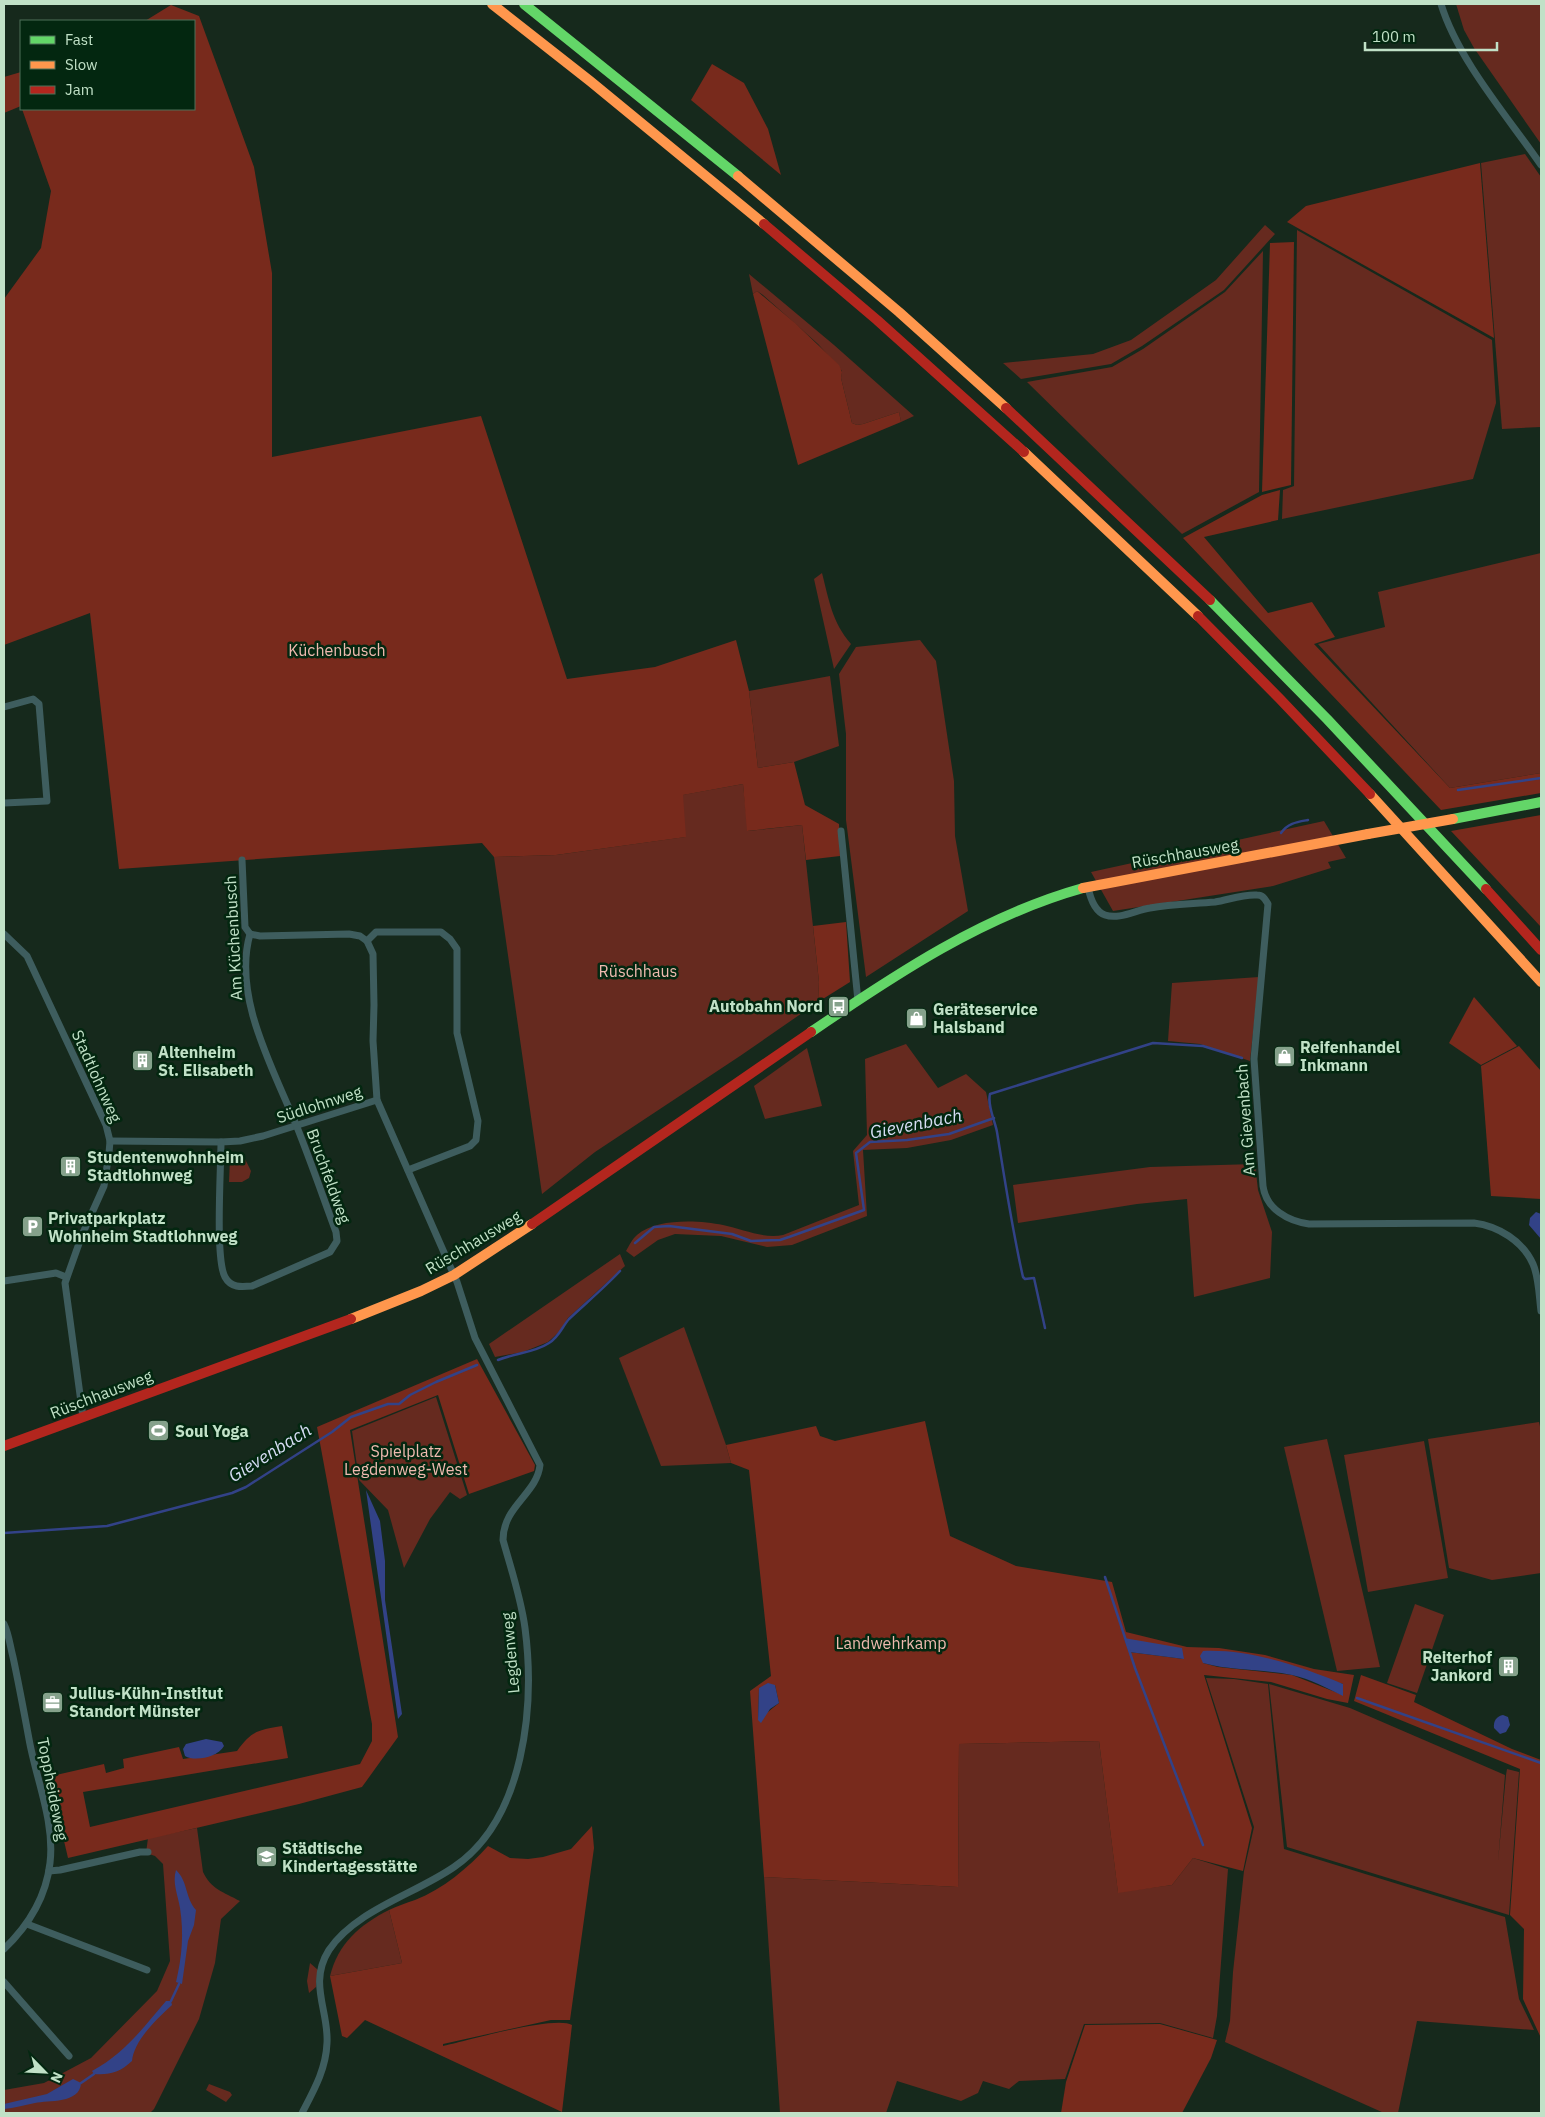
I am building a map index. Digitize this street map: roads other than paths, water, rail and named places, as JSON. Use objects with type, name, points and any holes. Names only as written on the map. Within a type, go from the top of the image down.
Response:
[{"type":"main road","points":[[492,4],[664,140],[785,239],[997,426],[1166,587],[1312,731],[1381,804],[1541,982]]},
{"type":"main road","points":[[524,4],[676,123],[797,224],[1010,411],[1254,644],[1396,789],[1541,950]]},
{"type":"main road","name":"Rüschhausweg","points":[[4,1446],[213,1368],[368,1313],[454,1275],[858,1001],[943,947],[1007,914],[1048,898],[1088,887],[1541,802]]},
{"type":"street","points":[[1440,4],[1454,38],[1541,166]]},
{"type":"street","points":[[4,707],[33,699],[39,704],[47,801],[4,803]]},
{"type":"street","points":[[842,831],[858,1001]]},
{"type":"street","name":"Am Küchenbusch","points":[[242,860],[245,927],[250,934],[246,953],[248,1000],[286,1104],[296,1125]]},
{"type":"street","name":"Am Gievenbach","points":[[1088,887],[1095,907],[1099,913],[1107,916],[1116,916],[1150,908],[1216,902],[1258,895],[1264,898],[1268,904],[1254,1059],[1264,1196],[1277,1211],[1298,1222],[1474,1223],[1497,1228],[1514,1241],[1533,1264],[1541,1311]]},
{"type":"street","points":[[367,941],[376,932],[441,932],[450,939],[457,949],[457,1033],[478,1121],[476,1140],[470,1146],[408,1170]]},
{"type":"street","name":"Stadtlohnweg","points":[[4,934],[27,956],[106,1125],[110,1141],[110,1153],[104,1186],[66,1277],[66,1292],[83,1417]]},
{"type":"street","points":[[250,934],[260,936],[349,934],[360,936],[367,941],[373,954],[374,1005],[372,1041],[377,1100]]},
{"type":"street","name":"Südlohnweg","points":[[110,1141],[221,1142],[263,1136],[377,1100],[454,1275]]},
{"type":"street","name":"Bruchfeldweg","points":[[221,1142],[221,1265],[225,1277],[231,1285],[241,1287],[252,1286],[330,1252],[337,1241],[336,1232],[296,1125]]},
{"type":"street","points":[[4,1281],[56,1273],[66,1277]]},
{"type":"street","name":"Legdenweg","points":[[302,2113],[318,2081],[326,2057],[327,2040],[320,1999],[322,1969],[325,1959],[333,1946],[345,1932],[364,1917],[426,1885],[456,1866],[475,1849],[500,1814],[516,1776],[526,1720],[528,1664],[525,1627],[503,1540],[503,1532],[508,1516],[535,1480],[539,1473],[540,1465],[482,1354],[469,1324],[454,1275]]},
{"type":"street","name":"Toppheideweg","points":[[4,1624],[49,1828],[50,1861],[42,1894],[27,1924],[4,1949]]},
{"type":"street","points":[[49,1871],[140,1852],[148,1852]]},
{"type":"street","points":[[27,1924],[147,1970]]},
{"type":"street","points":[[4,1982],[69,2056]]},
{"type":"water","points":[[1536,1212],[1541,1214],[1541,1239],[1529,1225],[1530,1218]]},
{"type":"water","points":[[366,1490],[380,1521],[385,1561],[385,1600],[402,1714],[398,1719]]},
{"type":"water","points":[[1124,1638],[1182,1648],[1184,1659],[1129,1652]]},
{"type":"water","points":[[1203,1651],[1239,1653],[1292,1665],[1343,1684],[1343,1696],[1312,1681],[1292,1675],[1203,1663],[1200,1656]]},
{"type":"water","points":[[768,1683],[775,1685],[779,1703],[770,1709],[761,1723],[758,1720],[759,1688]]},
{"type":"water","points":[[1503,1715],[1508,1717],[1510,1725],[1506,1732],[1500,1734],[1494,1728],[1494,1723],[1497,1718]]},
{"type":"water","points":[[206,1739],[222,1742],[224,1746],[212,1756],[194,1759],[185,1756],[183,1749],[186,1744]]},
{"type":"water","points":[[176,1870],[183,1879],[192,1905],[196,1910],[194,1925],[188,1941],[182,1984],[176,1982],[180,1964],[182,1936],[180,1908],[175,1884]]},
{"type":"water","points":[[166,2001],[171,2001],[172,2005],[153,2023],[137,2045],[132,2061],[115,2072],[94,2074],[92,2071],[124,2048]]},
{"type":"water","points":[[73,2079],[81,2083],[75,2095],[69,2098],[4,2109],[4,2104],[47,2094]]},
{"type":"waterway","name":"Gievenbach","points":[[1458,790],[1541,778]]},
{"type":"waterway","name":"Gievenbach","points":[[1281,833],[1296,822],[1308,820]]},
{"type":"waterway","name":"Gievenbach","points":[[1045,1328],[1034,1278],[1025,1279],[1023,1277],[997,1132],[990,1108],[990,1094],[1153,1043],[1203,1046],[1242,1058]]},
{"type":"waterway","name":"Gievenbach","points":[[635,1243],[654,1227],[669,1226],[732,1234],[751,1241],[780,1240],[789,1237],[864,1210],[856,1153],[870,1142],[907,1140],[949,1134],[994,1118]]},
{"type":"waterway","name":"Gievenbach","points":[[498,1360],[537,1349],[552,1341],[569,1319],[620,1271]]},
{"type":"waterway","name":"Gievenbach","points":[[4,1533],[107,1526],[232,1493],[246,1487],[332,1432],[351,1417],[388,1404],[399,1404],[410,1395],[477,1365]]},
{"type":"waterway","points":[[1105,1577],[1135,1668],[1203,1845]]},
{"type":"waterway","points":[[1357,1698],[1541,1763]]},
{"type":"waterway","points":[[171,2001],[179,1984]]},
{"type":"waterway","points":[[81,2083],[94,2074]]},
{"type":"place","name":"Autobahn Nord","points":[[839,1006]]},
{"type":"place","name":"Geräteservice Halsband","points":[[917,1018]]},
{"type":"place","name":"Reifenhandel Inkmann","points":[[1284,1056]]},
{"type":"place","name":"Altenheim St. Elisabeth","points":[[142,1061]]},
{"type":"place","name":"Studentenwohnheim Stadtlohnweg","points":[[71,1166]]},
{"type":"place","name":"Privatparkplatz Wohnheim Stadtlohnweg","points":[[32,1227]]},
{"type":"place","name":"Soul Yoga","points":[[159,1431]]},
{"type":"place","name":"Reiterhof Jankord","points":[[1508,1666]]},
{"type":"place","name":"Julius-Kühn-Institut Standort Münster","points":[[53,1702]]},
{"type":"place","name":"Städtische Kindertagesstätte","points":[[266,1857]]},
{"type":"park label","name":"Küchenbusch","points":[[337,650]]},
{"type":"park label","name":"Rüschhaus","points":[[638,971]]},
{"type":"park label","name":"Spielplatz Legdenweg-West","points":[[406,1460]]},
{"type":"park label","name":"Landwehrkamp","points":[[891,1643]]}]
